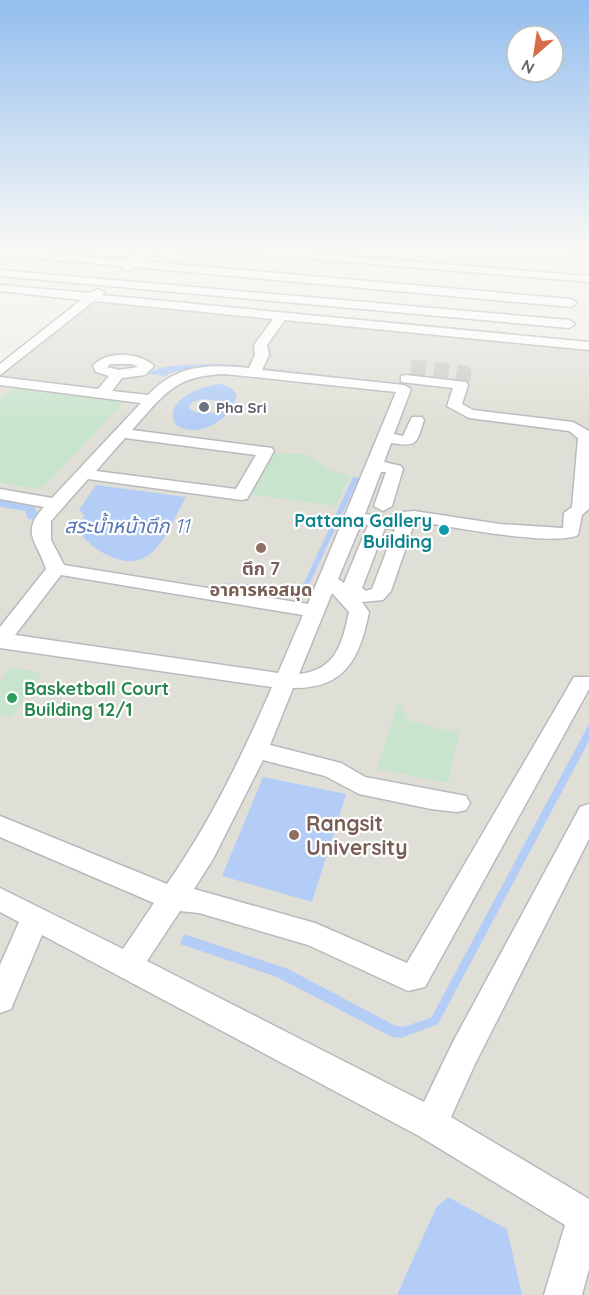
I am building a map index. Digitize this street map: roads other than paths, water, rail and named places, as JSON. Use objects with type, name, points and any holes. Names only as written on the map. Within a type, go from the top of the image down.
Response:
[{"type":"street","points":[[0,371],[82,305]]},
{"type":"street","points":[[161,305],[589,348]]},
{"type":"street","points":[[361,305],[569,324]]},
{"type":"street","points":[[563,346],[571,305]]},
{"type":"street","points":[[280,318],[496,337],[563,346]]},
{"type":"street","points":[[257,368],[260,345],[280,318]]},
{"type":"street","points":[[496,337],[502,318]]},
{"type":"street","points":[[257,368],[279,361]]},
{"type":"street","points":[[309,365],[319,370],[320,377]]},
{"type":"street","points":[[56,569],[40,538],[38,529],[42,520],[167,382],[178,376],[212,370],[257,368],[320,377],[407,378],[458,394],[454,406],[469,414],[581,428],[586,438],[580,509],[573,513],[569,534],[500,529],[409,516],[381,591],[376,596],[364,597],[356,594],[352,588],[381,513],[400,451],[409,441],[417,420]]},
{"type":"street","points":[[102,394],[118,374]]},
{"type":"street","points":[[128,966],[204,852],[256,750],[354,518],[407,378]]},
{"type":"street","points":[[0,393],[6,382],[151,400]]},
{"type":"street","points":[[84,474],[241,495],[267,451],[119,433]]},
{"type":"street","points":[[386,438],[409,441]]},
{"type":"street","points":[[375,466],[395,469]]},
{"type":"street","points":[[0,494],[56,504]]},
{"type":"street","points":[[354,518],[381,513],[405,525]]},
{"type":"street","points":[[56,569],[1,640],[72,652],[287,680],[308,680],[327,675],[343,657],[352,636],[359,612],[348,596],[327,579]]},
{"type":"street","points":[[56,569],[314,610]]},
{"type":"street","points":[[0,826],[173,899],[199,901],[315,935],[408,978],[414,978],[587,678]]},
{"type":"street","points":[[256,750],[332,769],[359,784],[431,800],[457,802]]},
{"type":"street","points":[[431,1124],[464,1053],[589,814]]},
{"type":"street","points":[[3,900],[431,1124],[587,1218],[563,1295]]},
{"type":"street","points":[[0,999],[35,917]]},
{"type":"water","points":[[228,364],[386,382],[227,366],[173,372],[165,376],[148,374],[154,370],[174,366]]},
{"type":"water","points":[[222,384],[233,389],[237,395],[233,408],[223,407],[219,401],[203,399],[192,402],[189,408],[199,413],[231,411],[213,425],[199,430],[177,426],[173,417],[174,409],[179,402],[195,391]]},
{"type":"water","points":[[353,477],[359,478],[308,587],[291,590],[221,583],[297,586],[304,583]]},
{"type":"water","name":"สระน้ำหน้าตึก 11","points":[[96,485],[186,497],[160,543],[142,559],[131,561],[117,559],[100,552],[79,532],[84,515],[79,510]]},
{"type":"water","points":[[0,499],[32,505],[38,513],[34,520],[28,519],[25,511],[0,507]]},
{"type":"water","points":[[589,724],[589,741],[438,1024],[401,1038],[392,1037],[277,977],[180,944],[184,934],[288,969],[394,1025],[403,1027],[431,1018]]},
{"type":"water","points":[[263,777],[346,794],[312,902],[222,876]]},
{"type":"water","points":[[448,1197],[507,1229],[522,1295],[397,1295],[436,1208]]},
{"type":"tunnel","points":[[411,367],[464,373],[461,385]]},
{"type":"place","name":"Pha Sri","points":[[204,407]]},
{"type":"place","name":"Pattana Gallery Building","points":[[444,530]]},
{"type":"place","name":"ตึก 7 อาคารหอสมุด","points":[[261,548]]},
{"type":"place","name":"Basketball Court Building 12/1","points":[[12,698]]},
{"type":"place","name":"Rangsit University","points":[[294,835]]}]
